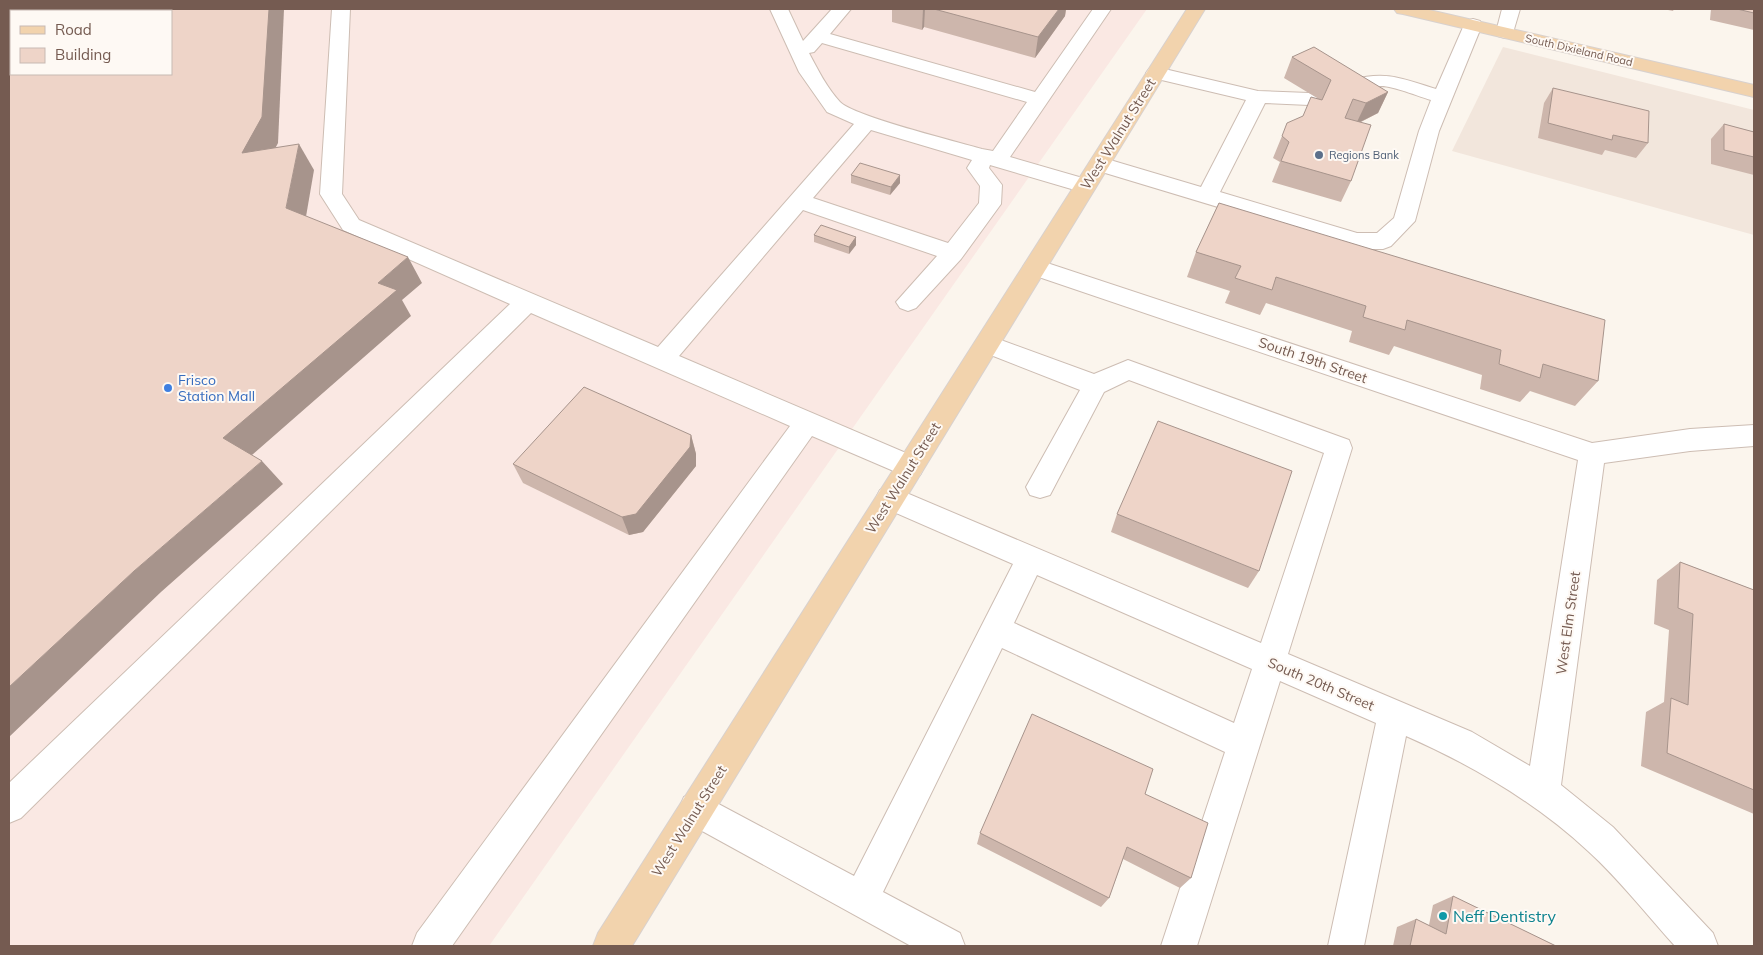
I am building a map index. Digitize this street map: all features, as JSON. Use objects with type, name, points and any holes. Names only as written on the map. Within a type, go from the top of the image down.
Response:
[{"type":"main road","name":"West Walnut Street","points":[[611,946],[1196,9]]},
{"type":"main road","name":"South Dixieland Road","points":[[1403,9],[1754,91]]},
{"type":"street","points":[[341,9],[331,194],[351,225],[910,467]]},
{"type":"street","points":[[780,9],[809,72],[834,108],[867,122],[991,157],[1208,196],[1357,241],[1383,241],[1404,221],[1429,131],[1473,25]]},
{"type":"street","points":[[801,55],[842,9]]},
{"type":"street","points":[[908,302],[952,253],[990,204],[991,185],[978,168],[991,157],[1039,99],[1102,9]]},
{"type":"street","points":[[1504,32],[1511,9]]},
{"type":"street","points":[[818,36],[1039,99]]},
{"type":"street","points":[[1156,72],[1258,97],[1309,99]]},
{"type":"street","points":[[1345,89],[1367,82],[1384,80],[1442,97]]},
{"type":"street","points":[[1208,196],[1258,97]]},
{"type":"street","points":[[661,360],[867,122]]},
{"type":"street","points":[[798,201],[952,253]]},
{"type":"street","name":"South 19th Street","points":[[1035,267],[1592,454]]},
{"type":"street","points":[[9,806],[528,301]]},
{"type":"street","points":[[987,344],[1095,385]]},
{"type":"street","points":[[1040,487],[1095,385],[1128,370],[1339,448],[1179,946]]},
{"type":"street","points":[[430,946],[807,423]]},
{"type":"street","points":[[1592,454],[1690,440],[1754,435]]},
{"type":"street","name":"West Elm Street","points":[[1543,792],[1592,454]]},
{"type":"street","name":"South 20th Street","points":[[890,498],[1030,560],[1460,743],[1543,792],[1601,839],[1700,946]]},
{"type":"street","points":[[861,899],[1030,560]]},
{"type":"street","points":[[996,630],[1244,744]]},
{"type":"street","points":[[1346,946],[1394,715]]},
{"type":"street","points":[[696,809],[947,946]]},
{"type":"shaded area","points":[[9,9],[1147,9],[489,946],[9,946]]},
{"type":"shaded area","points":[[1503,47],[1754,110],[1754,235],[1452,151]]},
{"type":"building","name":"Frisco Station Mall","points":[[9,9],[269,9],[262,117],[242,153],[299,144],[286,208],[408,257],[378,283],[397,290],[223,438],[262,461],[134,571],[9,687]]},
{"type":"building","points":[[934,9],[1059,9],[1038,37]]},
{"type":"building","points":[[1737,9],[1754,9],[1754,13]]},
{"type":"building","points":[[1314,47],[1388,92],[1366,103],[1353,99],[1345,118],[1371,125],[1351,181],[1281,161],[1289,142],[1282,136],[1287,123],[1303,116],[1311,97],[1322,100],[1331,80],[1292,57]]},
{"type":"building","points":[[1553,88],[1649,111],[1648,143],[1613,135],[1612,140],[1548,123]]},
{"type":"building","points":[[1724,124],[1754,132],[1754,157],[1724,150]]},
{"type":"building","points":[[860,163],[900,175],[891,187],[851,175]]},
{"type":"building","points":[[1219,203],[1605,320],[1598,381],[1543,364],[1540,378],[1499,364],[1501,350],[1407,320],[1405,330],[1363,317],[1366,306],[1276,277],[1272,290],[1235,278],[1241,266],[1196,252]]},
{"type":"building","points":[[821,225],[856,237],[849,247],[814,235]]},
{"type":"building","points":[[584,387],[691,435],[690,447],[636,514],[622,517],[513,464]]},
{"type":"building","points":[[1158,421],[1292,471],[1259,571],[1117,514]]},
{"type":"building","points":[[1680,562],[1754,590],[1754,790],[1667,753],[1671,698],[1688,705],[1693,614],[1678,608]]},
{"type":"building","points":[[1032,714],[1153,769],[1145,794],[1208,823],[1191,878],[1127,847],[1109,898],[980,833]]},
{"type":"building","points":[[1453,896],[1556,946],[1410,946],[1416,919],[1446,934]]},
{"type":"place","name":"Regions Bank","points":[[1319,155]]},
{"type":"place","name":"Frisco Station Mall","points":[[168,388]]},
{"type":"place","name":"Neff Dentistry","points":[[1443,916]]}]
